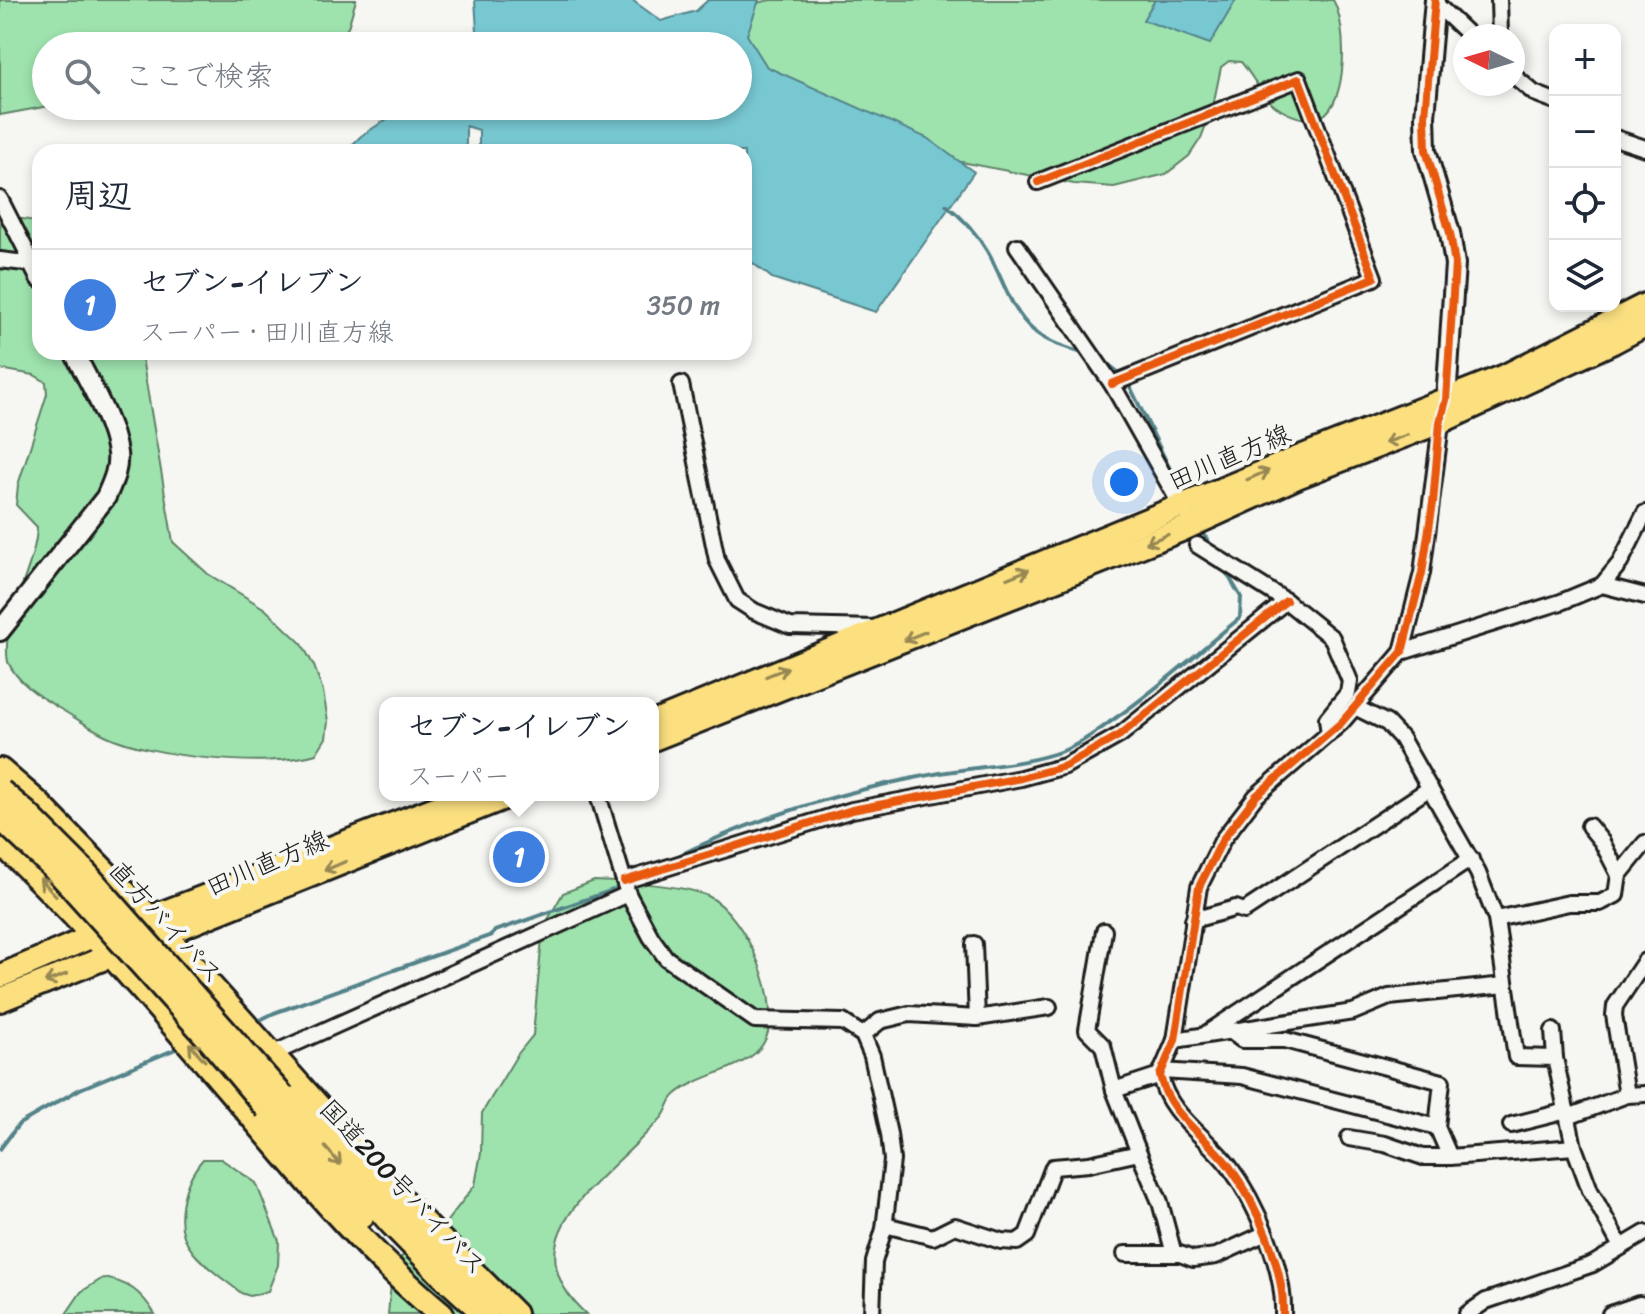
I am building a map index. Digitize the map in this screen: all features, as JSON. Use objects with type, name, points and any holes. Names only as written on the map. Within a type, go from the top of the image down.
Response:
[{"type":"highway","points":[[0,771],[37,803],[157,927],[412,1212],[514,1314]]},
{"type":"highway","name":"直方バイパス","points":[[0,792],[81,869],[275,1102]]},
{"type":"highway","name":"直方バイパス","points":[[0,816],[61,874],[210,1039],[275,1102]]},
{"type":"highway","points":[[0,841],[93,936],[369,1249],[441,1314]]},
{"type":"highway","points":[[275,1102],[395,1254],[458,1314]]},
{"type":"highway","name":"国道200号バイパス","points":[[275,1102],[391,1222],[486,1314]]},
{"type":"main road","name":"田川直方線","points":[[659,721],[884,628],[1190,526],[1446,400],[1505,376],[1645,305]]},
{"type":"main road","name":"田川直方線","points":[[659,737],[1190,526],[1297,477],[1440,422],[1645,325]]},
{"type":"main road","name":"田川直方線","points":[[0,1000],[111,957],[157,927],[455,801]]},
{"type":"main road","name":"田川直方線","points":[[0,976],[93,936],[157,927],[495,801]]},
{"type":"street","points":[[1499,0],[1500,24]]},
{"type":"street","points":[[1435,1],[1458,24]]},
{"type":"street","points":[[1283,1314],[1277,1266],[1257,1214],[1230,1167],[1168,1102],[1160,1073],[1175,1040],[1199,887],[1223,839],[1256,796],[1329,734],[1402,652],[1422,573],[1433,503],[1440,422],[1446,400],[1455,264],[1450,233],[1426,150],[1425,116],[1435,1]]},
{"type":"street","points":[[1038,182],[1299,79],[1374,278],[1112,384]]},
{"type":"street","points":[[1525,85],[1549,99]]},
{"type":"street","points":[[1621,140],[1645,148]]},
{"type":"street","points":[[0,199],[32,261]]},
{"type":"street","points":[[1017,246],[1112,384],[1190,526],[1332,638],[1350,681],[1348,693],[1327,719],[1329,734]]},
{"type":"street","points":[[0,260],[32,270]]},
{"type":"street","points":[[0,631],[106,497],[116,473],[117,455],[110,428],[78,360]]},
{"type":"street","points":[[681,384],[717,560],[737,600],[790,626],[884,628]]},
{"type":"street","points":[[1402,652],[1561,602],[1602,585],[1620,563],[1645,513]]},
{"type":"street","points":[[1602,585],[1645,596]]},
{"type":"street","points":[[272,1054],[626,888],[852,810],[1021,778],[1065,766],[1120,735],[1286,601]]},
{"type":"street","points":[[1355,707],[1387,723],[1401,738],[1471,859],[1496,919],[1516,1057],[1555,1058]]},
{"type":"street","points":[[1193,920],[1236,908],[1244,911],[1430,788]]},
{"type":"street","points":[[600,801],[626,888],[651,937],[666,958],[755,1020],[843,1022],[863,1035],[872,1056],[892,1160],[885,1225],[874,1262],[872,1314]]},
{"type":"street","points":[[1589,826],[1602,842],[1619,875]]},
{"type":"street","points":[[1496,919],[1569,903],[1600,903],[1616,895],[1619,875],[1645,843]]},
{"type":"street","points":[[1203,1036],[1471,859]]},
{"type":"street","points":[[1104,931],[1087,1030],[1103,1046],[1114,1090],[1160,1202],[1174,1254]]},
{"type":"street","points":[[974,944],[977,1018]]},
{"type":"street","points":[[1627,1095],[1615,1006],[1645,961]]},
{"type":"street","points":[[1175,1040],[1353,1012],[1389,997],[1505,985]]},
{"type":"street","points":[[863,1035],[880,1021],[909,1014],[977,1018],[1049,1007]]},
{"type":"street","points":[[1230,1031],[1242,1040],[1285,1040],[1442,1082],[1437,1127],[1450,1157]]},
{"type":"street","points":[[1553,1031],[1555,1058],[1574,1147],[1590,1190],[1621,1247]]},
{"type":"street","points":[[1114,1090],[1160,1073],[1242,1076],[1437,1127]]},
{"type":"street","points":[[1511,1125],[1567,1114],[1627,1095],[1645,1094]]},
{"type":"street","points":[[1349,1138],[1385,1144],[1423,1157],[1574,1147]]},
{"type":"street","points":[[885,1225],[933,1237],[955,1226],[1001,1241],[1017,1242],[1027,1235],[1053,1167],[1089,1164],[1139,1153]]},
{"type":"street","points":[[1467,1314],[1486,1301],[1593,1264],[1645,1233]]},
{"type":"street","points":[[1125,1254],[1174,1254],[1193,1259],[1216,1256],[1264,1234]]},
{"type":"street","points":[[1610,1314],[1639,1304],[1645,1305]]},
{"type":"green space","points":[[0,0],[356,0],[345,32],[32,32],[32,109],[0,115]]},
{"type":"green space","points":[[770,0],[1333,0],[1341,26],[1343,62],[1337,96],[1330,109],[1316,119],[1304,119],[1275,106],[1241,62],[1229,61],[1221,67],[1213,106],[1201,138],[1189,156],[1166,174],[1114,187],[1074,184],[946,159],[759,89],[752,74],[752,32],[732,32],[722,11]]},
{"type":"green space","points":[[0,215],[32,221],[32,360],[142,360],[173,542],[208,574],[265,609],[302,644],[323,691],[328,721],[326,738],[316,754],[240,760],[179,755],[125,743],[99,732],[43,698],[12,669],[8,662],[9,629],[31,559],[37,527],[16,505],[18,485],[47,394],[46,382],[34,375],[0,369]]},
{"type":"green space","points":[[594,881],[683,889],[708,896],[722,906],[748,941],[766,985],[770,1007],[769,1027],[763,1044],[746,1060],[675,1095],[660,1119],[599,1179],[566,1220],[557,1242],[556,1265],[565,1289],[586,1314],[388,1314],[392,1275],[397,1260],[440,1230],[475,1185],[481,1153],[482,1113],[517,1055],[533,1035],[543,928],[563,893]]},
{"type":"green space","points":[[203,1159],[221,1159],[256,1183],[279,1241],[278,1265],[268,1291],[250,1296],[241,1293],[204,1263],[186,1242],[182,1230],[182,1205],[190,1180]]},
{"type":"green space","points":[[103,1278],[134,1289],[155,1314],[66,1314],[81,1292]]},
{"type":"water","points":[[475,0],[632,0],[661,21],[696,11],[708,0],[759,0],[748,32],[477,32]]},
{"type":"water","points":[[1155,0],[1236,0],[1210,44],[1143,20]]},
{"type":"water","points":[[752,43],[767,67],[927,138],[974,172],[876,312],[772,278],[752,262],[752,144],[479,144],[479,130],[466,126],[466,144],[353,144],[386,120],[752,120]]},
{"type":"waterway","points":[[946,205],[983,245],[1026,323],[1045,339],[1085,354]]},
{"type":"waterway","points":[[1104,361],[1122,375]]},
{"type":"waterway","points":[[1128,382],[1178,486]]},
{"type":"waterway","points":[[1201,529],[1213,549]]},
{"type":"waterway","points":[[668,861],[733,832],[835,797],[940,773],[1035,759],[1072,747],[1149,694],[1240,618],[1241,597],[1223,567]]},
{"type":"waterway","points":[[256,1022],[492,935],[495,931],[622,887]]},
{"type":"waterway","points":[[0,1149],[19,1124],[80,1089],[183,1046]]},
{"type":"cycle path","points":[[1283,1314],[1274,1257],[1249,1198],[1229,1166],[1170,1101],[1160,1075],[1175,1040],[1199,887],[1223,839],[1256,796],[1341,723],[1402,652],[1422,573],[1433,503],[1440,422],[1446,400],[1455,264],[1450,233],[1426,150],[1425,116],[1435,0]]},
{"type":"cycle path","points":[[1038,182],[1299,79],[1374,278],[1112,384]]},
{"type":"cycle path","points":[[624,881],[852,810],[1021,778],[1065,766],[1120,735],[1286,601]]},
{"type":"place","name":"セブン-イレブン","points":[[519,857]]}]
